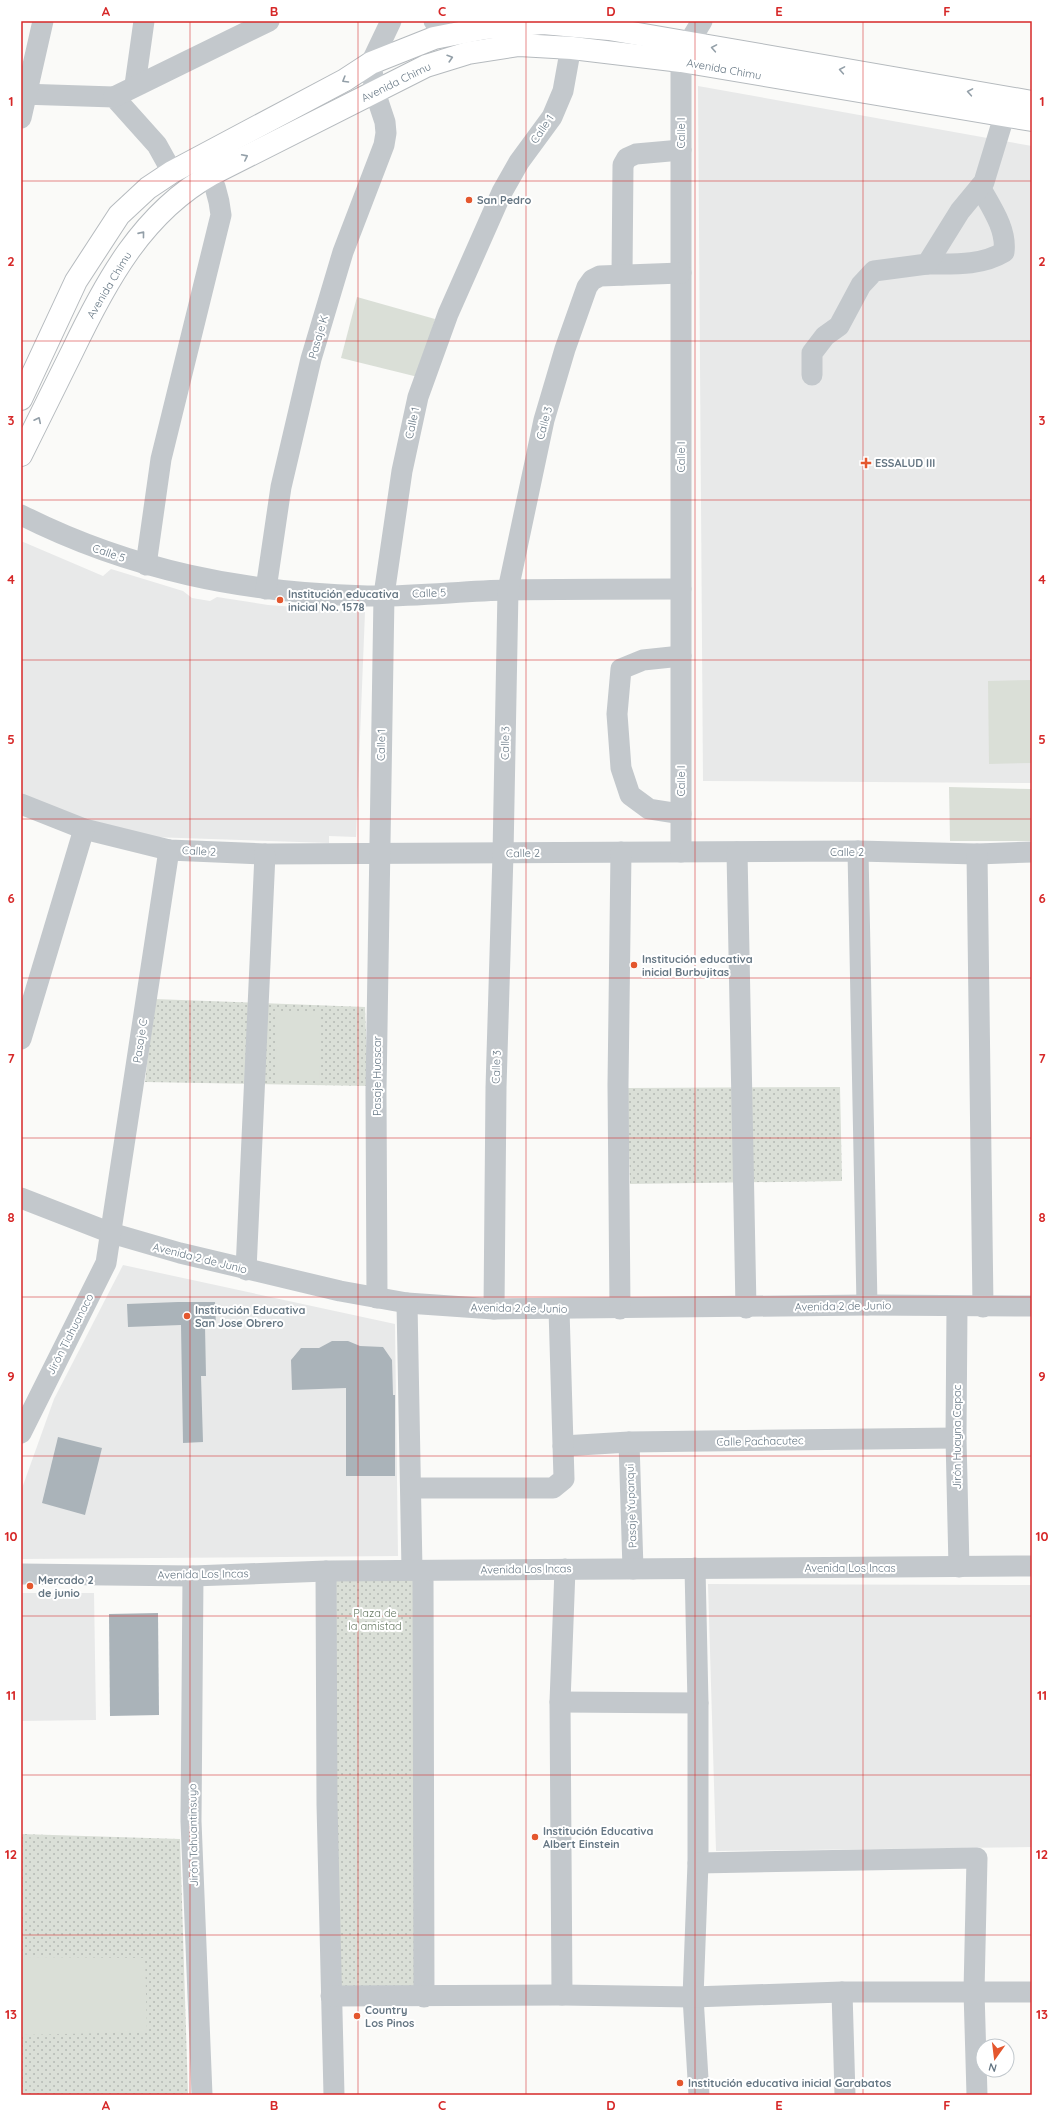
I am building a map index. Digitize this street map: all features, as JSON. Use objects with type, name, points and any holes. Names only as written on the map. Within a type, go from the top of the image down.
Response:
[{"type":"main road","name":"Avenida Chimu","points":[[21,455],[100,295],[123,257],[148,226],[196,183],[206,165],[371,63],[434,38],[441,28],[485,28],[543,23],[609,29],[685,53]]},
{"type":"main road","name":"Avenida Chimu","points":[[21,399],[76,281],[119,215],[148,188],[172,172],[206,165],[375,92],[426,66],[468,53],[519,45],[685,53],[1007,107],[1032,120]]},
{"type":"main road","name":"Avenida Chimu","points":[[1007,107],[1032,102]]},
{"type":"street","points":[[21,118],[24,94],[43,21]]},
{"type":"street","points":[[135,85],[144,21]]},
{"type":"street","points":[[24,94],[114,97],[234,30],[269,21]]},
{"type":"street","points":[[371,63],[391,21]]},
{"type":"street","points":[[685,53],[702,21]]},
{"type":"street","name":"Calle 1","points":[[380,854],[384,595],[402,471],[418,397],[448,314],[502,192],[519,162],[552,117],[563,91],[572,48],[574,26]]},
{"type":"street","name":"Calle I","points":[[681,852],[681,150],[685,53]]},
{"type":"street","name":"Pasaje K","points":[[266,589],[281,487],[311,359],[343,252],[384,145],[386,133],[385,122],[375,92],[371,63]]},
{"type":"street","points":[[114,97],[157,145],[172,172]]},
{"type":"street","points":[[927,264],[960,211],[984,182],[1007,107]]},
{"type":"street","points":[[622,275],[623,165],[627,158],[636,154],[681,150]]},
{"type":"street","points":[[146,565],[161,459],[221,215],[219,194],[206,165]]},
{"type":"street","points":[[812,375],[812,354],[825,336],[839,326],[861,285],[874,271],[927,264],[972,263],[991,260],[1004,252],[1005,242],[1000,224],[980,187]]},
{"type":"street","name":"Calle 3","points":[[494,1309],[496,1088],[503,854],[508,590],[544,420],[565,349],[587,287],[592,280],[600,276],[681,273]]},
{"type":"street","name":"Calle 5","points":[[21,515],[94,548],[146,565],[266,589],[368,596],[508,590],[681,589]]},
{"type":"street","points":[[681,656],[643,660],[621,669],[617,714],[621,768],[630,795],[649,809],[681,814]]},
{"type":"street","name":"Calle 2","points":[[21,804],[84,829],[169,850],[265,854],[503,854],[622,852],[858,852],[977,854],[1032,852]]},
{"type":"street","points":[[21,1038],[84,829]]},
{"type":"street","name":"Pasaje C","points":[[111,1233],[169,850]]},
{"type":"street","points":[[620,1309],[618,1085],[622,852]]},
{"type":"street","points":[[737,852],[746,1308]]},
{"type":"street","points":[[858,852],[867,1305]]},
{"type":"street","points":[[246,1270],[265,854]]},
{"type":"street","name":"Pasaje Huascar","points":[[377,1298],[376,1091],[380,854]]},
{"type":"street","points":[[977,854],[983,1307]]},
{"type":"street","name":"Avenida 2 de Junio","points":[[21,1198],[111,1233],[180,1253],[246,1270],[407,1303],[494,1309],[746,1308],[867,1305],[957,1307],[1032,1306]]},
{"type":"street","name":"Jirón Tiahuanaco","points":[[21,1431],[106,1263],[111,1233]]},
{"type":"street","points":[[407,1303],[412,1488],[418,1571],[424,1997]]},
{"type":"street","name":"Jirón Huayna Capac","points":[[957,1307],[956,1438],[959,1567]]},
{"type":"street","points":[[412,1488],[554,1488],[564,1479],[559,1309]]},
{"type":"street","name":"Calle Pachacutec","points":[[563,1446],[629,1442],[956,1438]]},
{"type":"street","name":"Pasaje Yupanqui","points":[[629,1442],[633,1569]]},
{"type":"street","name":"Avenida Los Incas","points":[[21,1574],[194,1576],[326,1571],[1032,1566]]},
{"type":"street","points":[[695,1568],[698,1703],[698,1863],[693,1997],[699,2095]]},
{"type":"street","points":[[562,1995],[560,1702],[564,1569]]},
{"type":"street","points":[[326,1571],[331,1996],[334,2095]]},
{"type":"street","name":"Jirón Tahuantinsuyo","points":[[194,1576],[191,1822],[202,2095]]},
{"type":"street","points":[[560,1702],[698,1703]]},
{"type":"street","points":[[698,1863],[977,1858],[974,1991],[977,2095]]},
{"type":"street","points":[[331,1996],[424,1997],[562,1995],[693,1997],[842,1992],[1032,1992]]},
{"type":"street","points":[[842,1992],[845,2095]]},
{"type":"shaded area","name":"ESSALUD III","points":[[698,86],[1032,146],[1032,783],[703,781]]},
{"type":"shaded area","points":[[21,541],[103,576],[111,569],[183,591],[192,598],[210,601],[217,597],[268,605],[365,612],[356,837],[329,836],[329,843],[151,837],[70,815],[21,795]]},
{"type":"shaded area","points":[[123,1265],[395,1324],[398,1556],[21,1559],[21,1491],[54,1399]]},
{"type":"shaded area","points":[[708,1584],[1032,1585],[1032,1847],[716,1851]]},
{"type":"shaded area","points":[[21,1593],[94,1593],[96,1720],[21,1721]]},
{"type":"green space","points":[[357,297],[435,319],[418,377],[341,358]]},
{"type":"green space","points":[[1032,680],[1032,763],[989,764],[988,681]]},
{"type":"green space","points":[[949,787],[1031,789],[1032,841],[950,841]]},
{"type":"green space","points":[[154,999],[365,1007],[368,1086],[145,1082]]},
{"type":"green space","points":[[319,1011],[320,1080],[277,1081],[275,1012]]},
{"type":"green space","points":[[840,1087],[842,1181],[630,1184],[627,1088]]},
{"type":"green space","name":"Plaza de la amistad","points":[[326,1571],[423,1571],[424,1997],[331,1996]]},
{"type":"green space","points":[[21,1834],[180,1839],[188,2095],[21,2095]]},
{"type":"green space","points":[[21,1957],[145,1958],[147,2032],[22,2035]]},
{"type":"building","points":[[215,1302],[216,1326],[205,1326],[206,1376],[201,1376],[203,1442],[183,1443],[181,1325],[128,1327],[127,1304]]},
{"type":"building","points":[[332,1341],[348,1341],[360,1346],[383,1347],[392,1360],[393,1395],[395,1395],[395,1476],[346,1476],[346,1388],[292,1390],[291,1360],[301,1348],[319,1348]]},
{"type":"building","points":[[58,1437],[102,1448],[85,1515],[42,1503]]},
{"type":"building","points":[[158,1613],[159,1715],[110,1716],[109,1614]]},
{"type":"place","name":"San Pedro","points":[[469,200]]},
{"type":"place","name":"ESSALUD III","points":[[866,463]]},
{"type":"place","name":"Institución educativa inicial No. 1578","points":[[280,600]]},
{"type":"place","name":"Institución educativa inicial Burbujitas","points":[[634,965]]},
{"type":"place","name":"Institución Educativa San Jose Obrero","points":[[187,1316]]},
{"type":"place","name":"Mercado 2 de junio","points":[[30,1586]]},
{"type":"place","name":"Institución Educativa Albert Einstein","points":[[535,1837]]},
{"type":"place","name":"Country Los Pinos","points":[[357,2016]]},
{"type":"place","name":"Institución educativa inicial Garabatos","points":[[680,2083]]}]
